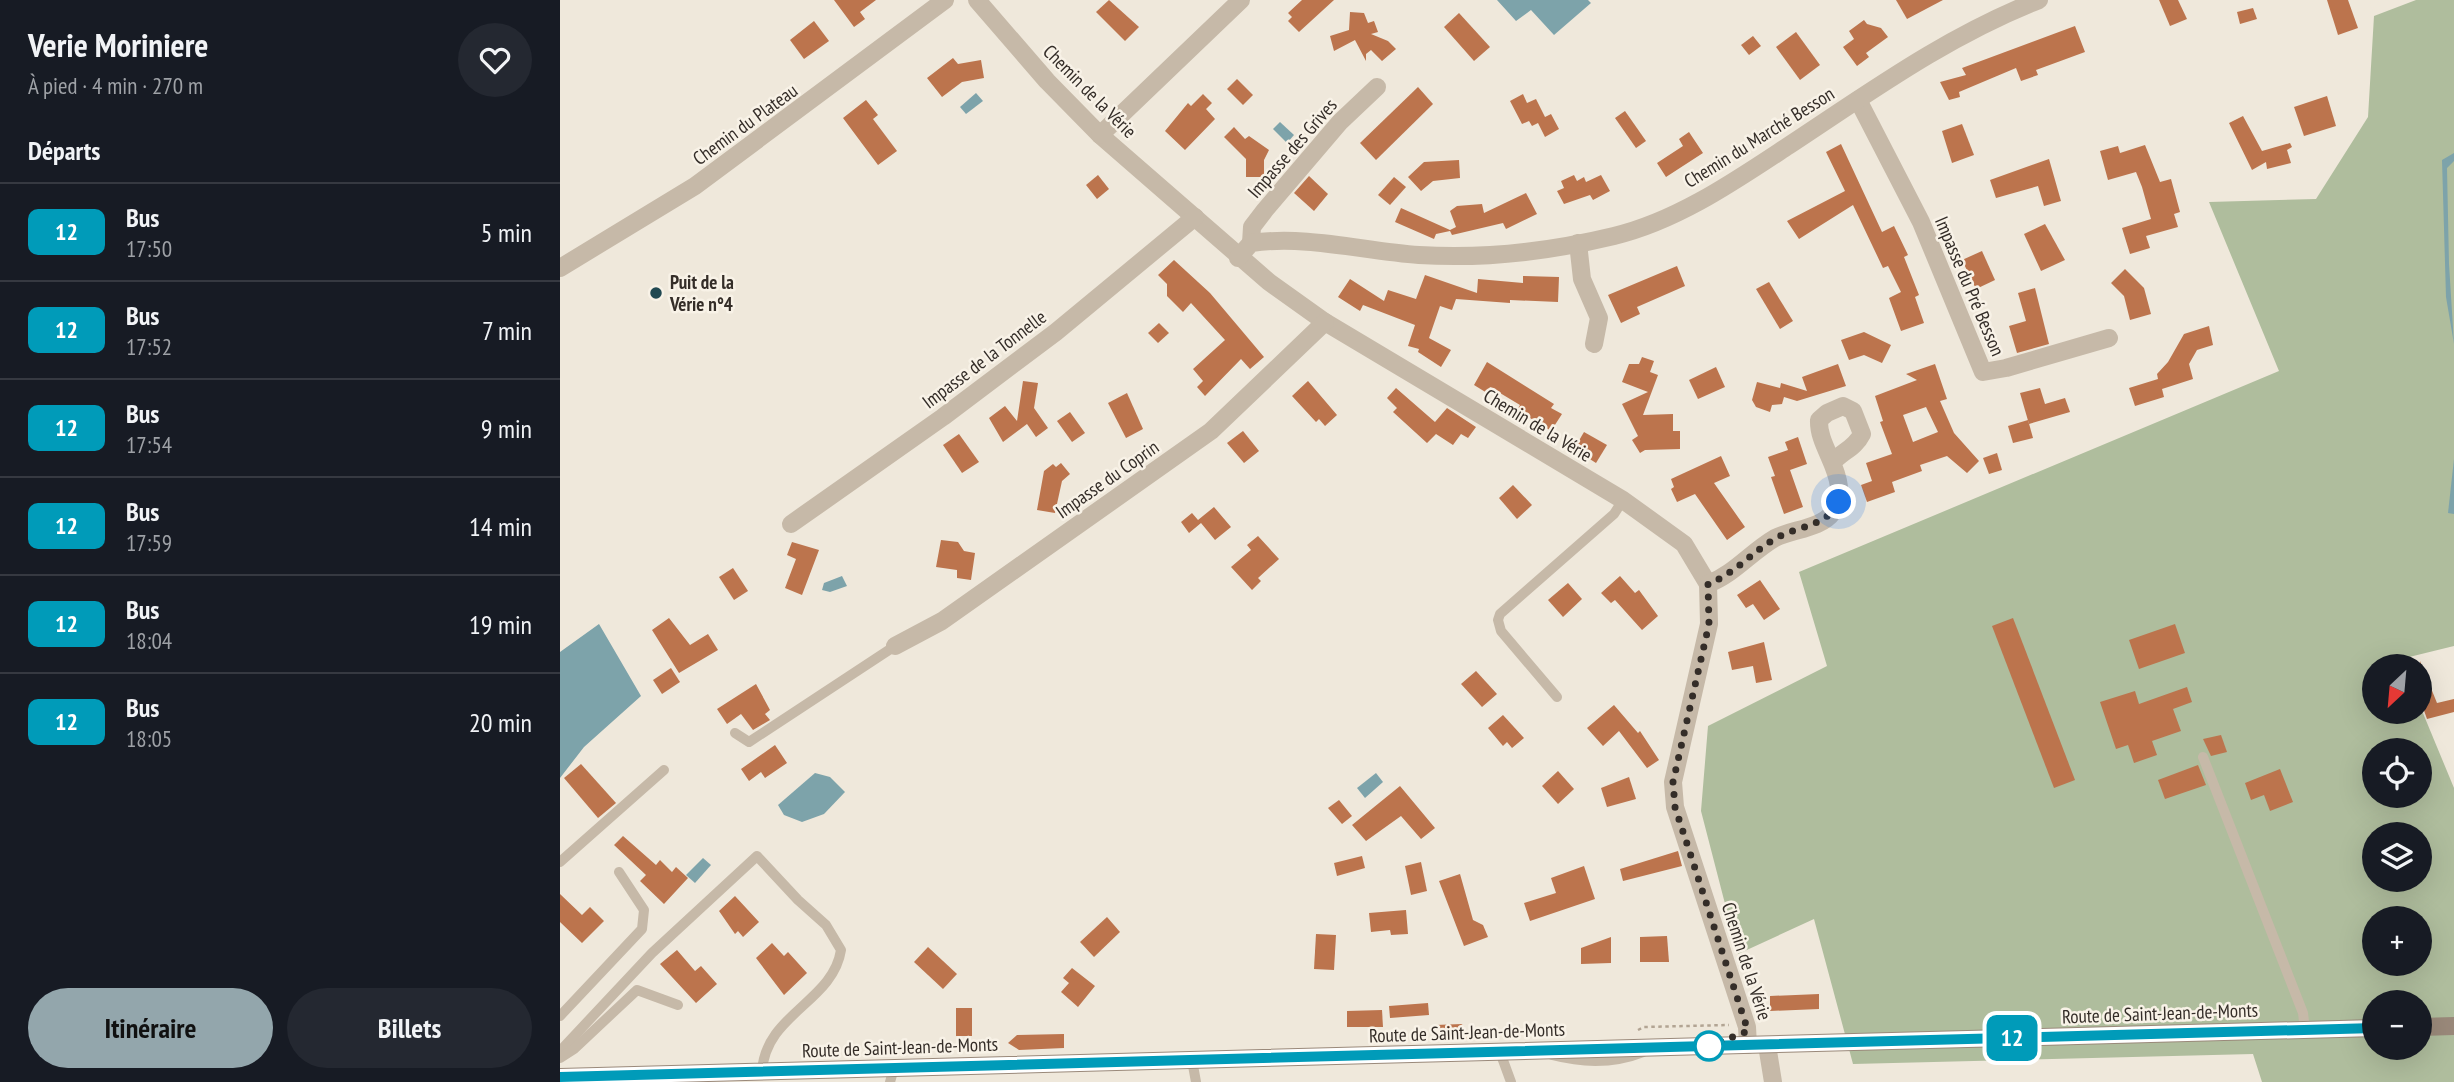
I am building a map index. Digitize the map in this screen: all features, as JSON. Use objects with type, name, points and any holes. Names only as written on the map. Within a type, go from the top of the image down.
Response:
[{"type":"main road","points":[[2432,1027],[2454,1026]]},
{"type":"main road","name":"Route de Saint-Jean-de-Monts","points":[[560,1077],[725,1077],[762,1072],[783,1077],[892,1075],[1192,1060],[2362,1028]]},
{"type":"street","name":"Chemin du Plateau","points":[[560,268],[695,186],[945,0]]},
{"type":"street","name":"Chemin de la Vérie","points":[[977,0],[1047,82],[1100,135],[1238,258],[1325,322],[1623,500],[1684,544],[1708,584],[1709,624],[1673,782],[1675,807],[1747,1027],[1748,1045]]},
{"type":"street","points":[[1100,135],[1241,0]]},
{"type":"street","name":"Chemin du Marché Besson","points":[[1251,243],[1281,238],[1421,255],[1485,254],[1616,236],[1720,191],[1926,54],[2002,7],[2039,0]]},
{"type":"street","name":"Impasse des Grives","points":[[1251,243],[1252,227],[1265,209],[1340,122],[1377,88]]},
{"type":"street","name":"Impasse du Pré Besson","points":[[1858,100],[1921,222],[1983,372],[2006,368],[2109,338]]},
{"type":"street","name":"Impasse de la Tonnelle","points":[[791,524],[943,417],[1056,332],[1195,217]]},
{"type":"street","points":[[1238,258],[1251,243]]},
{"type":"street","points":[[1578,243],[1582,279],[1599,318],[1594,344]]},
{"type":"street","name":"Impasse du Coprin","points":[[895,646],[942,621],[1211,431],[1325,322]]},
{"type":"street","points":[[1708,584],[1745,563],[1774,539],[1821,522],[1832,514],[1839,502],[1839,486],[1833,462]]},
{"type":"street","points":[[1767,1045],[1773,1082]]},
{"type":"lane","points":[[1557,697],[1501,631],[1498,620],[1500,614],[1614,514],[1623,500]]},
{"type":"lane","points":[[735,733],[749,742],[895,646]]},
{"type":"lane","points":[[2203,757],[2303,1013],[2305,1030]]},
{"type":"lane","points":[[560,862],[664,771]]},
{"type":"lane","points":[[560,1051],[580,1025],[652,953],[757,856],[826,925],[841,950],[834,972],[770,1040],[763,1056],[762,1072]]},
{"type":"lane","points":[[560,1016],[642,929],[644,910],[620,872]]},
{"type":"lane","points":[[560,1058],[574,1049],[637,990],[678,1005]]},
{"type":"lane","points":[[1500,1052],[1511,1082]]},
{"type":"lane","points":[[1192,1060],[1196,1082]]},
{"type":"green space","points":[[2416,0],[2454,0],[2454,646],[2421,654],[2362,654],[2362,724],[2427,724],[2454,788],[2454,1082],[2262,1082],[2253,1054],[1853,1064],[1814,919],[1738,954],[1701,811],[1708,726],[1827,666],[1799,572],[2279,371],[2209,202],[2316,199],[2368,117],[2374,16]]},
{"type":"water","points":[[1497,0],[1588,0],[1591,3],[1554,35],[1531,10],[1516,21]]},
{"type":"water","points":[[976,93],[983,101],[966,114],[960,107]]},
{"type":"water","points":[[1280,122],[1294,135],[1287,143],[1273,129]]},
{"type":"water","points":[[2454,153],[2454,161],[2447,168],[2454,344],[2446,297],[2442,160]]},
{"type":"water","points":[[2454,459],[2454,514],[2448,513]]},
{"type":"water","points":[[842,576],[847,586],[830,592],[822,590],[824,583]]},
{"type":"water","points":[[599,624],[641,696],[584,747],[560,778],[560,652]]},
{"type":"water","points":[[815,773],[830,777],[845,792],[824,814],[802,822],[784,815],[778,805]]},
{"type":"water","points":[[1376,773],[1383,782],[1365,798],[1357,788]]},
{"type":"water","points":[[703,858],[711,865],[695,883],[686,875]]},
{"type":"building","points":[[834,0],[876,0],[860,12],[865,19],[854,27]]},
{"type":"building","points":[[1109,0],[1139,27],[1125,41],[1096,12]]},
{"type":"building","points":[[1302,0],[1334,0],[1299,32],[1288,21],[1292,17],[1288,13]]},
{"type":"building","points":[[1896,0],[1943,0],[1907,19]]},
{"type":"building","points":[[2159,0],[2178,0],[2187,19],[2170,26]]},
{"type":"building","points":[[2327,0],[2348,0],[2358,28],[2338,35]]},
{"type":"building","points":[[2253,8],[2257,19],[2240,24],[2237,12]]},
{"type":"building","points":[[1350,12],[1364,13],[1368,23],[1374,21],[1378,32],[1371,34],[1388,41],[1396,49],[1382,61],[1371,50],[1366,54],[1366,61],[1355,40],[1334,51],[1330,36],[1349,30]]},
{"type":"building","points":[[1459,13],[1490,47],[1474,61],[1444,27]]},
{"type":"building","points":[[1864,20],[1867,24],[1881,28],[1888,37],[1866,53],[1869,57],[1857,66],[1843,47],[1854,39],[1849,31]]},
{"type":"building","points":[[814,21],[829,41],[804,59],[790,40]]},
{"type":"building","points":[[2075,26],[2085,52],[2036,70],[2038,75],[2021,81],[2016,68],[1959,92],[1960,97],[1949,100],[1940,82],[1966,75],[1962,68]]},
{"type":"building","points":[[1796,32],[1820,65],[1800,80],[1776,47]]},
{"type":"building","points":[[1753,36],[1761,46],[1749,55],[1741,45]]},
{"type":"building","points":[[953,58],[958,64],[981,60],[984,78],[962,82],[942,97],[927,78]]},
{"type":"building","points":[[1237,79],[1253,95],[1243,105],[1227,89]]},
{"type":"building","points":[[1418,87],[1433,104],[1376,160],[1360,143]]},
{"type":"building","points":[[1203,94],[1212,103],[1206,109],[1215,119],[1185,150],[1165,131],[1188,103],[1191,106]]},
{"type":"building","points":[[1523,94],[1527,103],[1536,99],[1545,117],[1551,114],[1559,129],[1545,137],[1538,123],[1532,126],[1529,121],[1522,124],[1510,101]]},
{"type":"building","points":[[2327,96],[2336,126],[2304,136],[2294,107]]},
{"type":"building","points":[[866,100],[878,115],[873,119],[897,151],[878,165],[843,118]]},
{"type":"building","points":[[1625,111],[1646,141],[1636,148],[1615,118]]},
{"type":"building","points":[[2243,116],[2262,151],[2290,143],[2292,147],[2287,150],[2291,163],[2267,169],[2266,162],[2252,170],[2229,123]]},
{"type":"building","points":[[1962,124],[1974,155],[1952,163],[1942,131]]},
{"type":"building","points":[[1234,127],[1245,139],[1249,136],[1269,150],[1264,160],[1264,177],[1246,177],[1246,159],[1224,137]]},
{"type":"building","points":[[1689,132],[1703,153],[1666,177],[1657,163],[1683,146],[1679,139]]},
{"type":"building","points":[[1841,144],[1882,232],[1894,226],[1908,255],[1904,257],[1919,295],[1915,297],[1924,323],[1901,331],[1889,298],[1901,292],[1888,266],[1883,268],[1853,205],[1799,239],[1787,221],[1845,191],[1826,152]]},
{"type":"building","points":[[2145,145],[2160,182],[2171,179],[2180,212],[2174,214],[2178,227],[2146,236],[2150,248],[2130,254],[2122,228],[2151,219],[2142,187],[2136,172],[2108,180],[2100,151],[2118,146],[2120,153]]},
{"type":"building","points":[[2049,159],[2061,201],[2044,206],[2038,186],[1996,198],[1990,180]]},
{"type":"building","points":[[1459,160],[1460,178],[1433,181],[1421,191],[1408,177],[1424,162]]},
{"type":"building","points":[[1098,175],[1109,189],[1097,199],[1086,185]]},
{"type":"building","points":[[1574,175],[1577,181],[1584,177],[1586,182],[1601,175],[1610,191],[1593,200],[1590,195],[1564,204],[1557,191],[1564,188],[1561,181]]},
{"type":"building","points":[[1309,176],[1328,194],[1314,211],[1294,193]]},
{"type":"building","points":[[1394,177],[1406,187],[1390,205],[1378,195]]},
{"type":"building","points":[[1526,193],[1537,214],[1506,229],[1503,223],[1452,235],[1450,231],[1436,234],[1434,239],[1395,222],[1401,208],[1450,230],[1456,227],[1450,211],[1457,206],[1482,204],[1484,213]]},
{"type":"building","points":[[2045,224],[2065,260],[2041,271],[2024,234]]},
{"type":"building","points":[[1982,251],[1995,280],[1976,289],[1962,260]]},
{"type":"building","points":[[1174,260],[1210,293],[1264,357],[1250,369],[1241,359],[1205,396],[1197,387],[1203,381],[1193,369],[1225,340],[1191,303],[1183,312],[1167,296],[1167,284],[1158,275]]},
{"type":"building","points":[[1677,266],[1685,286],[1637,307],[1640,314],[1621,323],[1608,295]]},
{"type":"building","points":[[2125,269],[2144,288],[2151,314],[2130,320],[2124,296],[2111,283]]},
{"type":"building","points":[[1425,275],[1477,293],[1478,279],[1523,283],[1523,276],[1559,277],[1558,302],[1510,300],[1510,303],[1456,299],[1452,310],[1440,306],[1429,338],[1451,350],[1441,367],[1418,352],[1419,349],[1408,346],[1415,325],[1363,305],[1360,311],[1338,297],[1350,279],[1384,301],[1388,290],[1416,299]]},
{"type":"building","points":[[1769,282],[1793,321],[1780,329],[1756,289]]},
{"type":"building","points":[[2035,288],[2049,344],[2017,353],[2009,326],[2026,321],[2018,293]]},
{"type":"building","points":[[1159,323],[1169,333],[1158,343],[1148,333]]},
{"type":"building","points":[[2209,326],[2213,345],[2197,350],[2189,364],[2193,379],[2162,389],[2164,397],[2135,406],[2129,388],[2158,379],[2157,374],[2168,362],[2184,334]]},
{"type":"building","points":[[1864,332],[1891,345],[1882,363],[1864,355],[1849,360],[1841,340]]},
{"type":"building","points":[[1642,357],[1654,361],[1650,372],[1658,375],[1643,415],[1673,414],[1673,431],[1680,431],[1680,449],[1645,450],[1640,453],[1632,440],[1638,436],[1622,404],[1648,392],[1622,382],[1629,364],[1639,364]]},
{"type":"building","points":[[1487,362],[1554,404],[1551,408],[1562,414],[1551,431],[1517,410],[1520,405],[1490,387],[1487,393],[1474,385]]},
{"type":"building","points":[[1838,364],[1846,386],[1797,401],[1784,397],[1782,404],[1772,405],[1770,412],[1756,407],[1752,400],[1757,382],[1780,388],[1781,383],[1807,391],[1802,377]]},
{"type":"building","points":[[1935,364],[1947,399],[1940,401],[1954,433],[1979,461],[1967,473],[1947,456],[1920,465],[1922,471],[1892,482],[1895,492],[1867,502],[1861,485],[1872,481],[1866,463],[1892,454],[1880,422],[1883,421],[1875,396],[1917,380],[1906,374]],"holes":[[[1926,407],[1938,432],[1913,442],[1903,415]]]},
{"type":"building","points":[[1716,367],[1725,387],[1698,399],[1689,380]]},
{"type":"building","points":[[1023,381],[1038,383],[1034,408],[1048,428],[1036,437],[1027,424],[1003,442],[989,418],[1005,406],[1017,421]]},
{"type":"building","points":[[1308,381],[1337,415],[1325,426],[1319,419],[1316,422],[1292,396]]},
{"type":"building","points":[[1396,388],[1435,422],[1447,408],[1476,427],[1468,438],[1461,434],[1453,445],[1436,434],[1427,443],[1393,412],[1397,408],[1387,398]]},
{"type":"building","points":[[2040,388],[2045,404],[2065,398],[2070,412],[2029,424],[2020,393]]},
{"type":"building","points":[[1127,393],[1143,429],[1126,438],[1108,403]]},
{"type":"building","points":[[1070,412],[1085,433],[1072,442],[1057,421]]},
{"type":"building","points":[[2028,420],[2033,438],[2013,443],[2008,426]]},
{"type":"building","points":[[1243,431],[1259,451],[1244,463],[1227,443]]},
{"type":"building","points":[[1584,432],[1607,445],[1596,463],[1574,449]]},
{"type":"building","points":[[959,434],[979,462],[962,473],[943,445]]},
{"type":"building","points":[[1798,437],[1807,464],[1790,470],[1803,507],[1784,514],[1771,477],[1775,476],[1768,457],[1788,450],[1785,442]]},
{"type":"building","points":[[1997,453],[2002,470],[1989,474],[1983,458]]},
{"type":"building","points":[[1721,456],[1730,476],[1714,483],[1745,527],[1727,540],[1695,494],[1677,502],[1671,489],[1674,487],[1671,479]]},
{"type":"building","points":[[1061,463],[1070,474],[1062,481],[1055,513],[1037,510],[1044,471],[1053,464],[1056,467]]},
{"type":"building","points":[[1513,485],[1532,505],[1517,519],[1499,498]]},
{"type":"building","points":[[1214,507],[1231,527],[1215,540],[1201,523],[1189,533],[1181,522],[1192,513],[1198,520]]},
{"type":"building","points":[[1258,536],[1279,559],[1258,578],[1261,581],[1252,590],[1231,567],[1251,550],[1247,545]]},
{"type":"building","points":[[941,540],[958,542],[964,551],[975,553],[971,580],[957,578],[957,570],[936,567]]},
{"type":"building","points":[[792,542],[819,550],[802,595],[785,588],[796,559],[787,555]]},
{"type":"building","points":[[733,568],[748,591],[734,600],[719,577]]},
{"type":"building","points":[[1620,576],[1635,593],[1639,590],[1658,616],[1642,630],[1615,600],[1611,603],[1601,593]]},
{"type":"building","points":[[1760,580],[1780,609],[1764,620],[1753,604],[1746,608],[1737,595]]},
{"type":"building","points":[[1568,583],[1582,599],[1563,617],[1548,600]]},
{"type":"building","points":[[669,618],[690,645],[708,634],[718,650],[679,673],[652,630]]},
{"type":"building","points":[[2013,618],[2075,780],[2054,788],[1992,626]]},
{"type":"building","points":[[2175,624],[2185,653],[2139,669],[2129,640]]},
{"type":"building","points":[[1764,642],[1772,680],[1756,683],[1753,666],[1732,670],[1728,652]]},
{"type":"building","points":[[671,668],[680,682],[662,694],[653,680]]},
{"type":"building","points":[[1476,671],[1497,694],[1482,707],[1461,684]]},
{"type":"building","points":[[756,684],[770,710],[765,714],[770,720],[753,730],[741,714],[727,724],[717,709]]},
{"type":"building","points":[[2187,687],[2192,702],[2173,709],[2181,731],[2152,741],[2157,755],[2134,763],[2128,745],[2116,749],[2100,702],[2135,691],[2139,704]]},
{"type":"building","points":[[2432,691],[2437,703],[2454,699],[2454,712],[2432,718]]},
{"type":"building","points":[[1614,705],[1638,733],[1640,731],[1659,760],[1647,768],[1619,731],[1603,746],[1587,728]]},
{"type":"building","points":[[1503,715],[1524,738],[1512,748],[1507,742],[1503,746],[1488,728]]},
{"type":"building","points":[[2221,735],[2227,752],[2211,756],[2203,739]]},
{"type":"building","points":[[775,745],[787,763],[765,778],[761,772],[749,781],[741,769]]},
{"type":"building","points":[[581,764],[616,803],[598,818],[564,778]]},
{"type":"building","points":[[2198,765],[2206,785],[2165,799],[2158,780]]},
{"type":"building","points":[[2280,769],[2293,802],[2270,811],[2264,795],[2251,800],[2245,783]]},
{"type":"building","points":[[1558,771],[1574,789],[1558,804],[1542,786]]},
{"type":"building","points":[[1629,777],[1636,799],[1607,807],[1601,788]]},
{"type":"building","points":[[1400,786],[1435,828],[1421,839],[1401,816],[1366,841],[1352,825]]},
{"type":"building","points":[[1339,800],[1352,816],[1342,824],[1328,808]]},
{"type":"building","points":[[623,836],[656,865],[660,860],[672,872],[676,867],[688,878],[664,904],[640,881],[646,875],[614,845]]},
{"type":"building","points":[[1678,851],[1682,866],[1623,881],[1620,869]]},
{"type":"building","points":[[1362,856],[1365,868],[1337,876],[1334,863]]},
{"type":"building","points":[[1421,862],[1427,891],[1411,895],[1405,866]]},
{"type":"building","points":[[1584,866],[1595,899],[1530,921],[1524,903],[1556,893],[1551,878]]},
{"type":"building","points":[[1460,874],[1473,920],[1483,925],[1488,937],[1464,946],[1439,881]]},
{"type":"building","points":[[560,894],[582,915],[590,907],[604,921],[582,943],[560,922]]},
{"type":"building","points":[[735,896],[759,922],[743,937],[738,931],[735,934],[719,911]]},
{"type":"building","points":[[1406,910],[1408,934],[1391,935],[1390,930],[1371,932],[1369,913]]},
{"type":"building","points":[[1107,917],[1120,932],[1094,957],[1080,942]]},
{"type":"building","points":[[1316,934],[1336,935],[1334,970],[1314,969]]},
{"type":"building","points":[[1667,936],[1669,962],[1640,962],[1640,937]]},
{"type":"building","points":[[1611,937],[1611,963],[1581,964],[1581,948]]},
{"type":"building","points":[[772,943],[784,956],[788,952],[807,973],[784,995],[756,958]]},
{"type":"building","points":[[928,947],[957,974],[943,989],[914,962]]},
{"type":"building","points":[[677,950],[695,971],[701,966],[717,984],[696,1003],[660,964]]},
{"type":"building","points":[[1072,968],[1095,986],[1078,1007],[1061,992],[1069,983],[1063,978]]},
{"type":"building","points":[[1819,994],[1819,1009],[1770,1011],[1770,996]]},
{"type":"building","points":[[1428,1003],[1429,1015],[1390,1018],[1389,1006]]},
{"type":"building","points":[[956,1008],[972,1008],[972,1036],[956,1036]]},
{"type":"building","points":[[1382,1010],[1383,1027],[1347,1027],[1347,1011]]},
{"type":"building","points":[[1462,1024],[1467,1039],[1436,1040],[1435,1025]]},
{"type":"building","points":[[1064,1034],[1064,1048],[1019,1050],[1008,1043],[1017,1035]]},
{"type":"bus line","name":"12","points":[[560,1077],[2362,1028]]},
{"type":"place","name":"Puit de la Vérie n°4","points":[[656,293]]},
{"type":"route","points":[[1709,1046],[1748,1031],[1675,807],[1673,782],[1709,624],[1708,584],[1745,563],[1774,539],[1821,522],[1832,514],[1839,502]]}]
